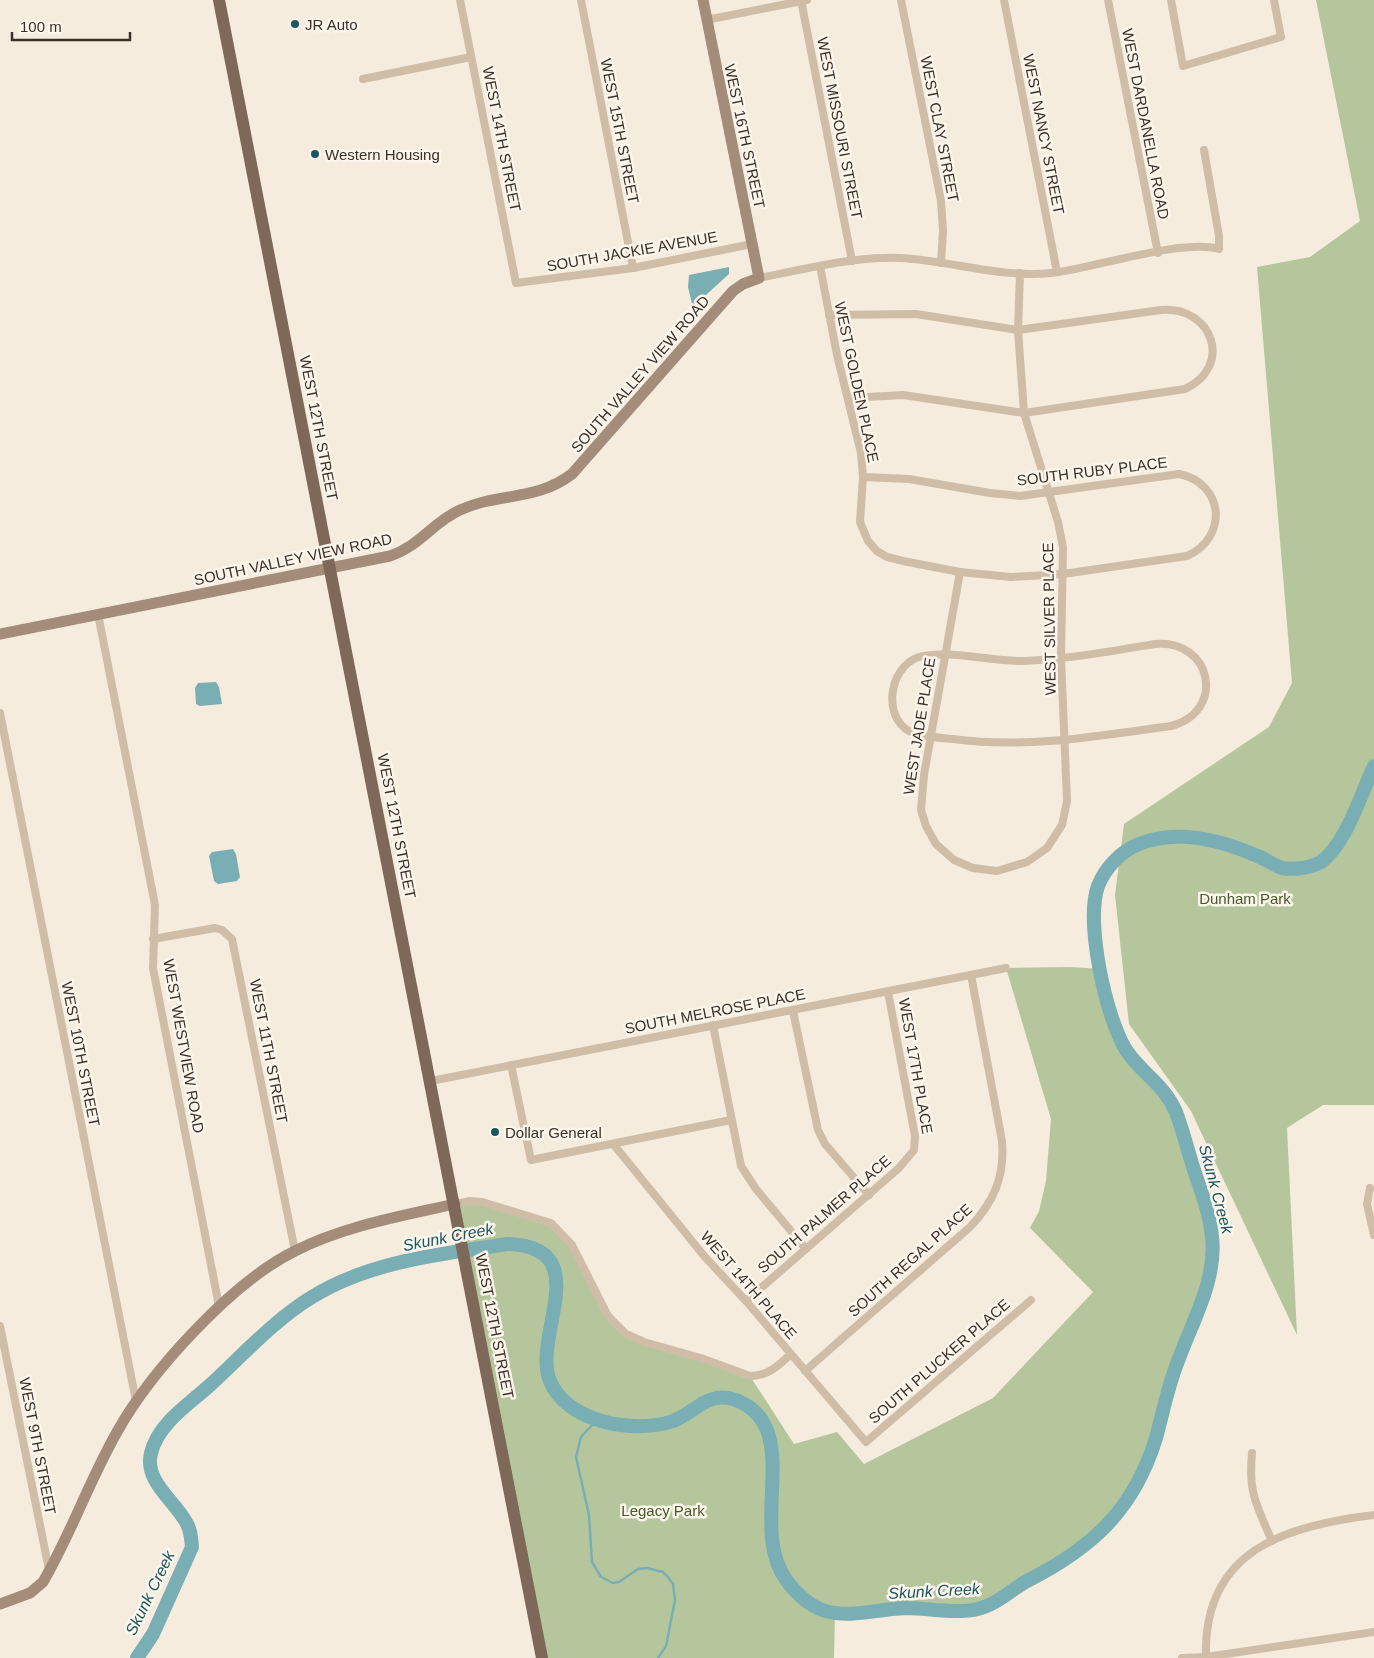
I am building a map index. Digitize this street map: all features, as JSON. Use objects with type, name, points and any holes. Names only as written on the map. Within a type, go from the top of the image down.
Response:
[{"type":"main road","name":"WEST 12TH STREET","points":[[219,0],[542,1658]]},
{"type":"street","name":"WEST 14TH STREET","points":[[460,0],[516,284]]},
{"type":"street","name":"WEST 15TH STREET","points":[[581,0],[633,268]]},
{"type":"street","name":"WEST 16TH STREET","points":[[703,0],[759,278]]},
{"type":"street","points":[[706,20],[803,0]]},
{"type":"street","name":"WEST MISSOURI STREET","points":[[803,0],[852,261]]},
{"type":"street","name":"WEST CLAY STREET","points":[[901,0],[941,201],[943,231],[941,263]]},
{"type":"street","name":"WEST NANCY STREET","points":[[1004,0],[1057,272]]},
{"type":"street","name":"WEST DARDANELLA ROAD","points":[[1108,0],[1158,253]]},
{"type":"street","points":[[1170,0],[1183,66],[1281,37],[1274,0]]},
{"type":"street","points":[[363,79],[471,56]]},
{"type":"street","points":[[759,278],[852,261],[901,258],[1020,273],[1057,272],[1200,247],[1219,250],[1219,236],[1204,150]]},
{"type":"street","name":"SOUTH JACKIE AVENUE","points":[[516,284],[633,268],[752,244]]},
{"type":"street","name":"WEST GOLDEN PLACE","points":[[820,266],[829,315],[858,435],[863,476],[859,513],[861,528],[872,546],[883,555],[903,561],[960,572]]},
{"type":"street","name":"WEST SILVER PLACE","points":[[997,871],[1033,859],[1047,848],[1058,833],[1064,820],[1067,802],[1061,658],[1063,574],[1061,534],[1024,413],[1018,330],[1020,273]]},
{"type":"street","name":"SOUTH VALLEY VIEW ROAD","points":[[0,634],[402,552],[460,510],[482,502],[531,494],[558,484],[572,474],[733,291],[743,284],[759,278]]},
{"type":"street","points":[[829,315],[916,314],[1018,330],[1161,310],[1178,310],[1191,314],[1201,323],[1212,347],[1212,356],[1206,372],[1195,384],[1185,389],[1024,413],[903,396],[849,398]]},
{"type":"street","name":"SOUTH RUBY PLACE","points":[[863,476],[909,480],[1020,496],[1179,474],[1192,478],[1205,487],[1213,500],[1216,511],[1216,523],[1212,535],[1203,547],[1187,556],[1063,574]]},
{"type":"street","points":[[960,572],[1011,577],[1063,574]]},
{"type":"street","name":"WEST JADE PLACE","points":[[960,572],[944,654],[920,803],[929,833],[936,844],[959,863],[981,870],[997,871]]},
{"type":"street","name":"WEST WESTVIEW ROAD","points":[[98,614],[155,905],[153,968],[220,1306]]},
{"type":"street","points":[[1156,644],[1172,644],[1192,652],[1200,662],[1206,680],[1206,693],[1198,710],[1178,724],[1065,741],[994,744],[914,734],[903,726],[894,709],[892,689],[897,676],[907,663],[918,658],[944,654],[1001,661],[1061,658],[1156,644]]},
{"type":"street","name":"WEST 10TH STREET","points":[[0,713],[136,1400]]},
{"type":"street","name":"WEST 11TH STREET","points":[[153,939],[215,928],[222,930],[232,940],[295,1251]]},
{"type":"street","name":"SOUTH MELROSE PLACE","points":[[430,1082],[1006,968]]},
{"type":"street","name":"SOUTH REGAL PLACE","points":[[805,1370],[970,1227],[986,1210],[994,1194],[1003,1166],[1002,1141],[971,975]]},
{"type":"street","name":"WEST 17TH PLACE","points":[[888,992],[916,1145]]},
{"type":"street","points":[[793,1010],[818,1130],[825,1144],[869,1195]]},
{"type":"street","points":[[713,1025],[738,1156],[745,1174],[806,1249]]},
{"type":"street","points":[[511,1065],[530,1160],[614,1145],[731,1120]]},
{"type":"street","name":"WEST 14TH PLACE","points":[[614,1145],[705,1257],[746,1300],[866,1442]]},
{"type":"street","name":"SOUTH PALMER PLACE","points":[[746,1300],[899,1168],[916,1145]]},
{"type":"street","points":[[1370,1188],[1367,1204],[1374,1236]]},
{"type":"street","points":[[0,1604],[30,1594],[43,1582],[103,1457],[136,1400],[220,1306],[245,1283],[295,1251],[349,1231],[470,1201],[482,1202],[543,1219],[557,1227],[580,1257],[608,1316],[632,1338],[750,1376],[763,1375],[769,1372],[790,1354]]},
{"type":"street","name":"SOUTH PLUCKER PLACE","points":[[866,1442],[1031,1300]]},
{"type":"street","name":"WEST 9TH STREET","points":[[0,1326],[49,1570]]},
{"type":"street","points":[[1252,1453],[1249,1478],[1252,1495],[1272,1542]]},
{"type":"street","points":[[1206,1657],[1208,1621],[1212,1605],[1224,1581],[1242,1560],[1272,1542],[1308,1527],[1374,1515]]},
{"type":"street","points":[[1182,1658],[1206,1657],[1374,1632]]},
{"type":"green space","name":"Dunham Park","points":[[1316,0],[1374,0],[1374,1105],[1323,1105],[1287,1128],[1297,1335],[1191,1111],[1129,1024],[1115,895],[1124,824],[1269,727],[1292,683],[1257,267],[1310,257],[1360,221]]},
{"type":"green space","name":"Legacy Park","points":[[1071,967],[1101,969],[1112,1019],[1126,1050],[1144,1072],[1162,1088],[1176,1112],[1205,1204],[1212,1236],[1212,1266],[1167,1390],[1155,1439],[1138,1484],[1121,1511],[1090,1544],[1054,1568],[1020,1585],[984,1608],[942,1611],[909,1608],[835,1614],[834,1658],[542,1658],[455,1204],[482,1202],[543,1219],[561,1231],[614,1324],[644,1342],[750,1376],[794,1444],[837,1432],[864,1464],[993,1398],[1093,1292],[1030,1228],[1039,1211],[1046,1181],[1051,1119],[1006,968]]},
{"type":"water","points":[[729,267],[729,274],[695,305],[692,304],[688,287],[689,275]]},
{"type":"water","points":[[216,682],[219,687],[222,704],[200,706],[196,704],[195,688],[198,683]]},
{"type":"water","points":[[233,849],[236,854],[240,877],[237,881],[218,884],[214,881],[209,856],[212,852]]},
{"type":"waterway","name":"Skunk Creek","points":[[137,1658],[153,1634],[192,1547],[188,1525],[161,1490],[152,1472],[150,1463],[155,1443],[167,1424],[285,1316],[312,1297],[334,1285],[382,1267],[407,1261],[508,1244],[535,1249],[550,1260],[556,1277],[556,1297],[546,1363],[550,1381],[559,1395],[571,1407],[586,1416],[604,1422],[640,1426],[658,1425],[673,1421],[703,1403],[718,1398],[736,1400],[757,1413],[768,1432],[772,1455],[772,1534],[776,1559],[787,1581],[800,1596],[814,1606],[841,1614],[905,1608],[953,1611],[972,1610],[995,1602],[1071,1555],[1108,1524],[1123,1506],[1136,1486],[1147,1463],[1156,1438],[1174,1370],[1207,1285],[1213,1253],[1211,1228],[1207,1211],[1176,1112],[1159,1086],[1126,1050],[1111,1016],[1096,945],[1094,922],[1098,886],[1109,867],[1126,851],[1139,844],[1168,837],[1197,838],[1227,844],[1282,868],[1302,868],[1317,864],[1330,854],[1345,831],[1374,766]]},
{"type":"waterway","points":[[596,1421],[581,1437],[576,1457],[589,1515],[592,1562],[601,1577],[613,1583],[619,1582],[638,1569],[647,1568],[663,1572],[673,1584],[675,1600],[666,1646],[658,1658]]},
{"type":"place","name":"JR Auto","points":[[295,24]]},
{"type":"place","name":"Western Housing","points":[[315,154]]},
{"type":"place","name":"Dollar General","points":[[495,1132]]}]
